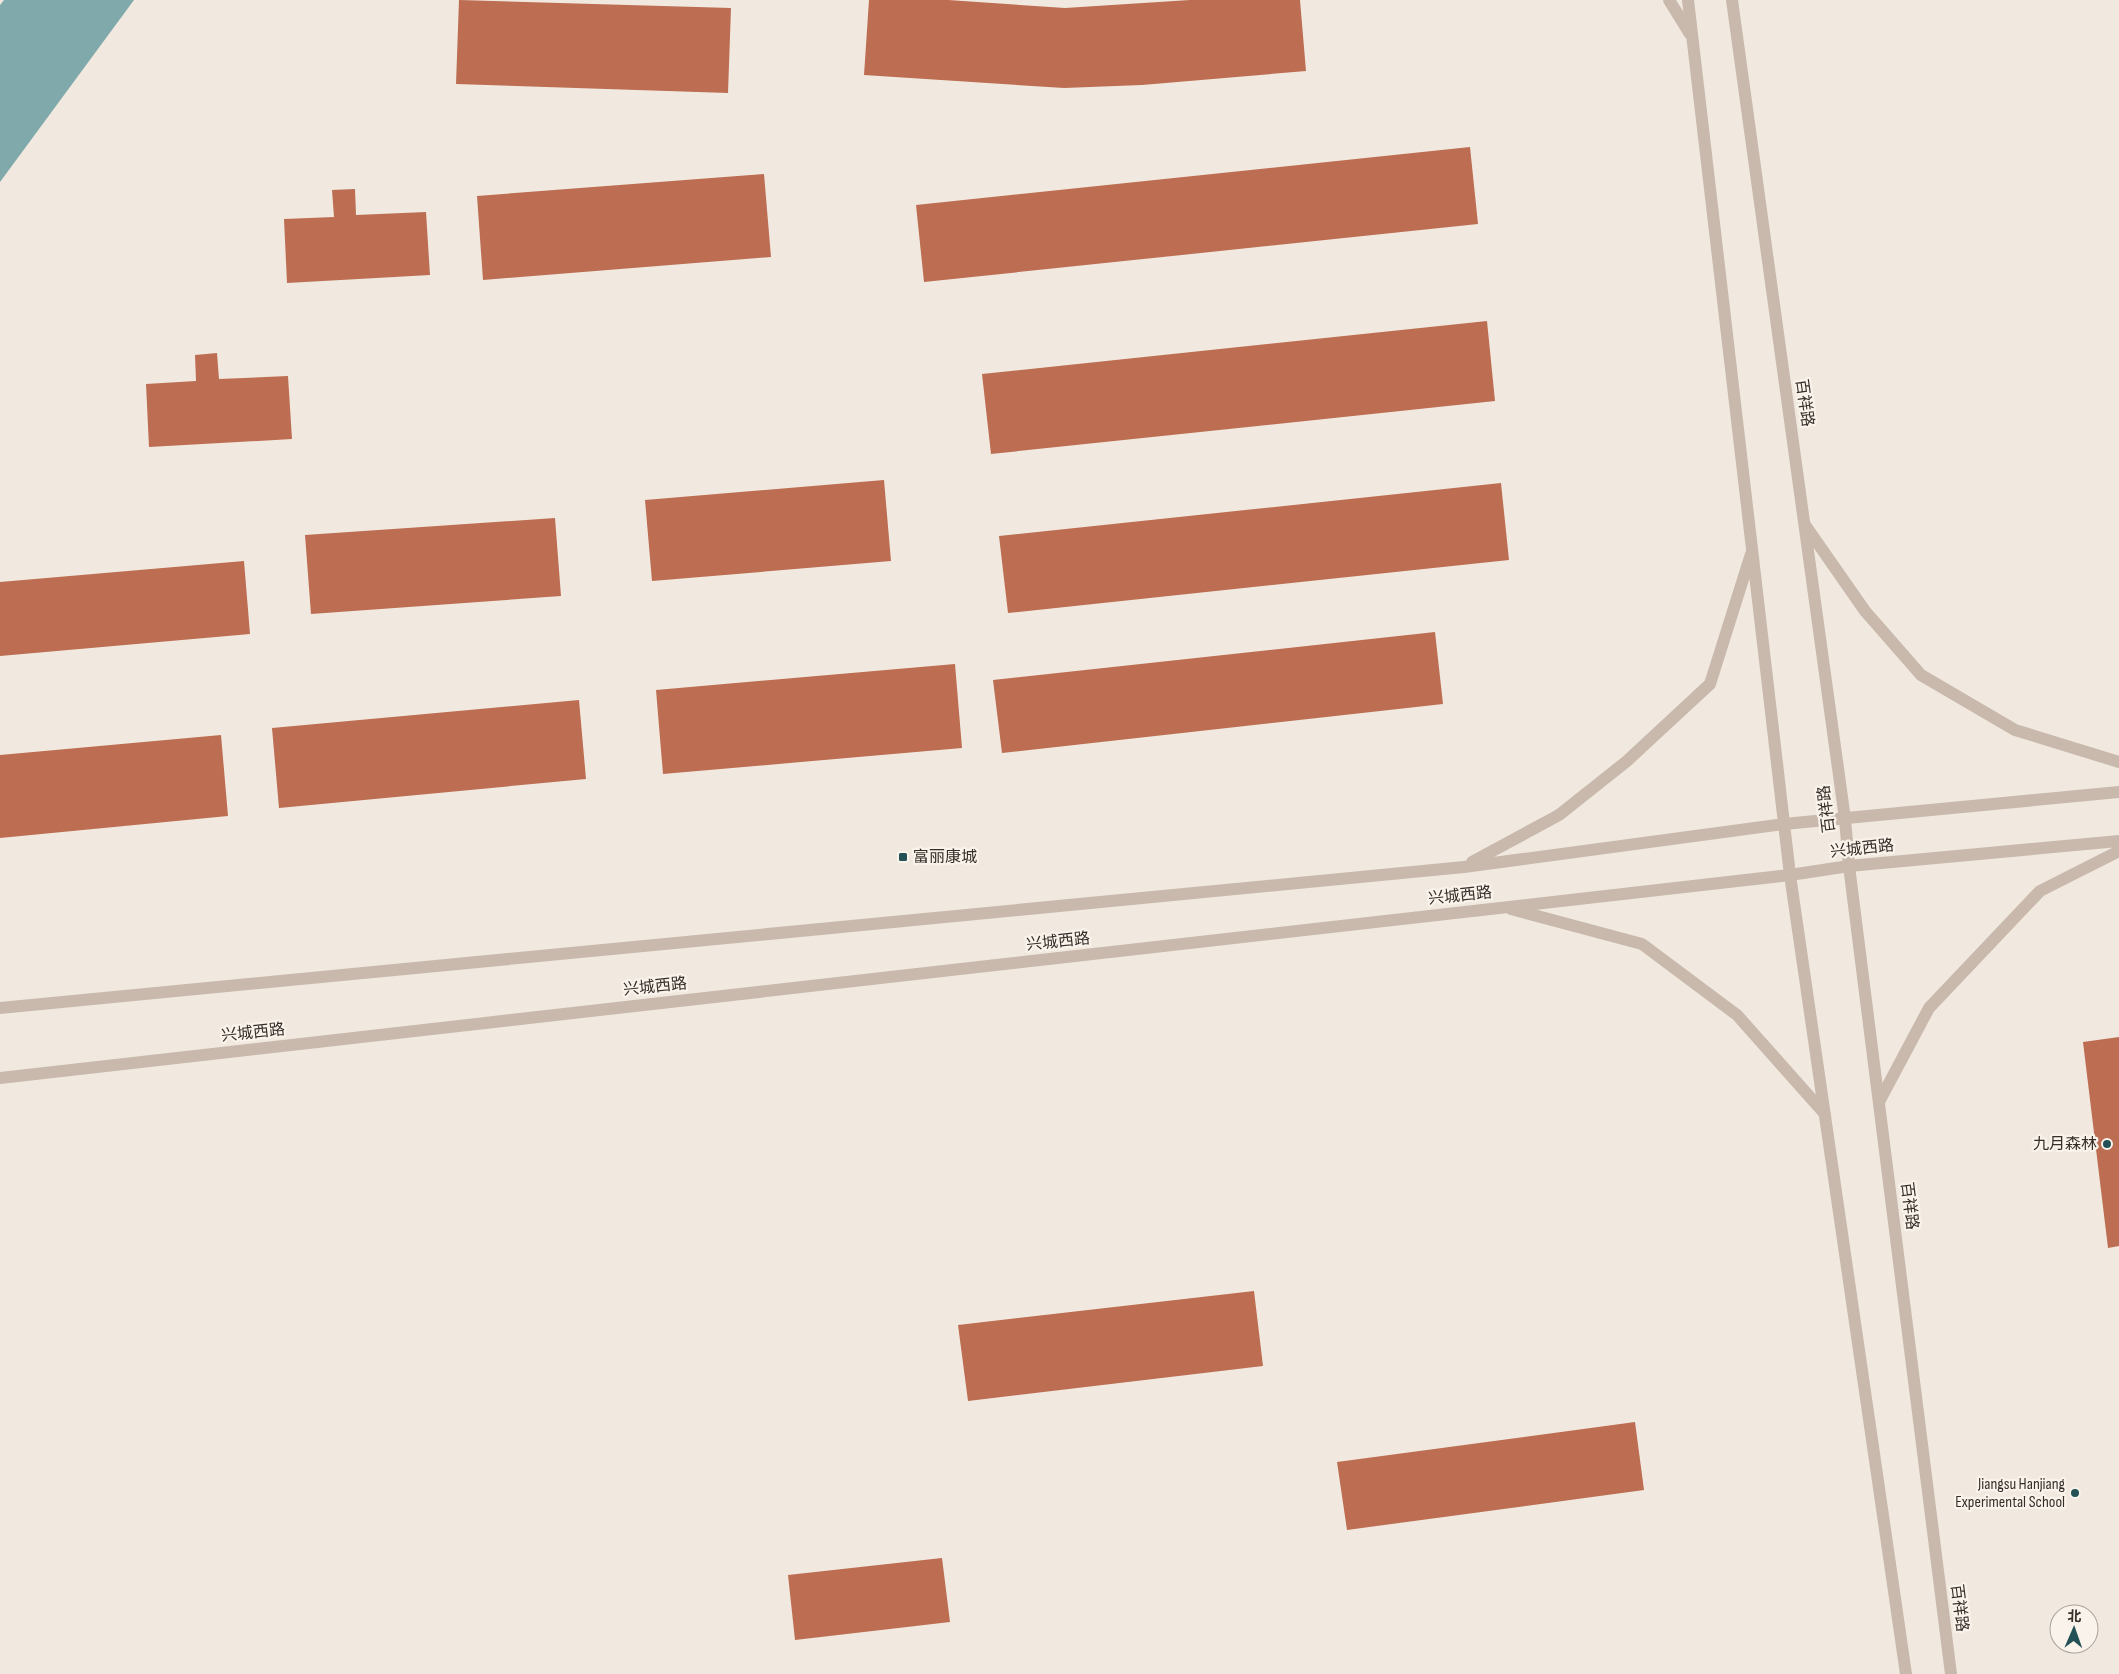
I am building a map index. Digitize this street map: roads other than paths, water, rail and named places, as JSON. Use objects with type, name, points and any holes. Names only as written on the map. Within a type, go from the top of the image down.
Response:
[{"type":"street","points":[[1669,0],[1692,37]]},
{"type":"street","points":[[1688,0],[1790,875],[1906,1674]]},
{"type":"street","name":"百祥路","points":[[1732,0],[1845,819],[1849,866],[1951,1674]]},
{"type":"street","points":[[1804,523],[1864,611],[1920,674],[2015,730],[2119,762]]},
{"type":"street","points":[[1464,867],[1559,815],[1627,762],[1710,684],[1752,550]]},
{"type":"street","name":"兴城西路","points":[[0,1008],[1464,867],[1784,824],[2119,792]]},
{"type":"street","name":"兴城西路","points":[[0,1078],[1503,908],[1790,875],[1849,866],[2119,841]]},
{"type":"street","points":[[1879,1102],[1929,1008],[2040,891],[2119,851]]},
{"type":"street","points":[[1503,908],[1642,944],[1737,1015],[1825,1114]]},
{"type":"water","points":[[4,0],[134,0],[0,182],[0,5]]},
{"type":"place","name":"富丽康城","points":[[903,857]]},
{"type":"place","name":"九月森林","points":[[2107,1144]]},
{"type":"place","name":"Jiangsu Hanjiang Experimental School","points":[[2075,1493]]}]
